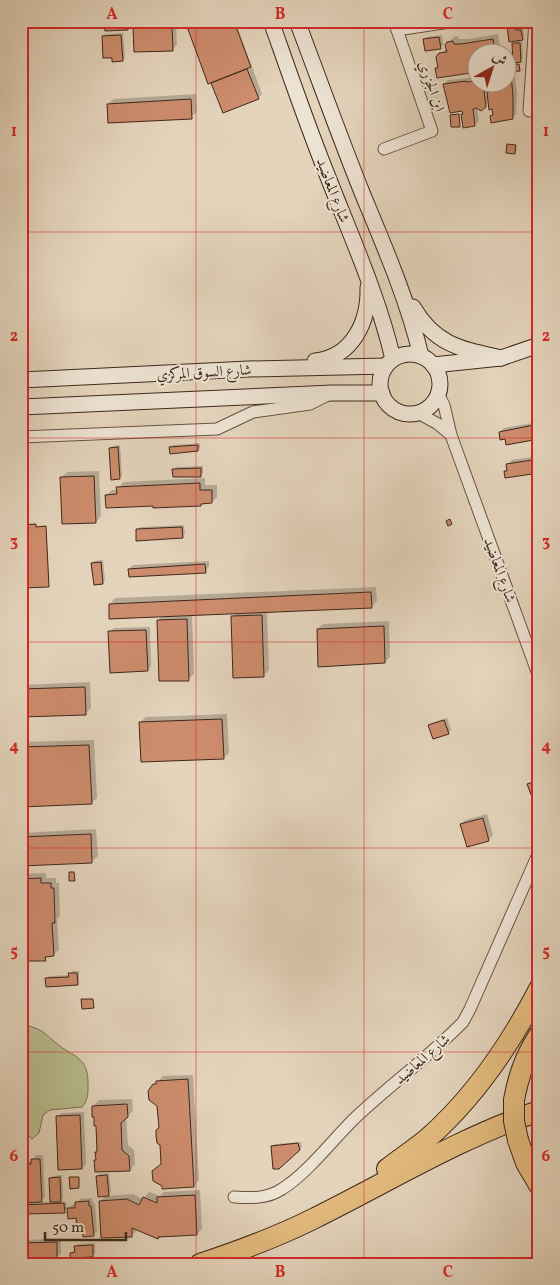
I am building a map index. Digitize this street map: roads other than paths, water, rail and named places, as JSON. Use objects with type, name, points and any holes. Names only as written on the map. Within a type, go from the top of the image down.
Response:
[{"type":"highway","points":[[352,1199],[428,1138],[465,1101],[498,1059],[539,989]]},
{"type":"highway","points":[[539,1035],[527,1054],[521,1069],[514,1100],[514,1121],[518,1140],[526,1163],[539,1185]]},
{"type":"highway","points":[[200,1264],[240,1251],[273,1237],[352,1199],[444,1151],[508,1122],[539,1112]]},
{"type":"street","name":"شارع المعاضيد","points":[[271,21],[324,167],[382,317],[390,363]]},
{"type":"street","name":"شارع المعاضيد","points":[[297,21],[427,361]]},
{"type":"street","name":"ابن الجزري","points":[[384,149],[432,131],[396,26],[456,21]]},
{"type":"street","points":[[529,111],[535,21]]},
{"type":"street","points":[[396,276],[421,320],[438,338],[460,349],[501,358]]},
{"type":"street","points":[[249,370],[326,360],[346,349],[359,330],[366,313],[368,278]]},
{"type":"street","points":[[427,361],[438,374],[440,384],[434,402],[427,409],[409,414],[400,412],[386,402],[382,393],[380,379],[390,363],[406,354],[427,361],[501,358],[539,345]]},
{"type":"street","name":"شارع السوق المركزي","points":[[21,380],[390,363]]},
{"type":"street","name":"شارع السوق المركزي","points":[[21,437],[216,429],[253,412],[310,404],[332,393]]},
{"type":"street","name":"شارع السوق المركزي","points":[[21,407],[332,393],[382,393]]},
{"type":"street","name":"شارع المعاضيد","points":[[438,394],[444,405],[451,434],[539,677]]},
{"type":"street","points":[[418,413],[451,434]]},
{"type":"street","name":"شارع المعاضيد","points":[[234,1197],[253,1198],[270,1195],[283,1189],[306,1169],[356,1118],[463,1022],[539,852]]}]
